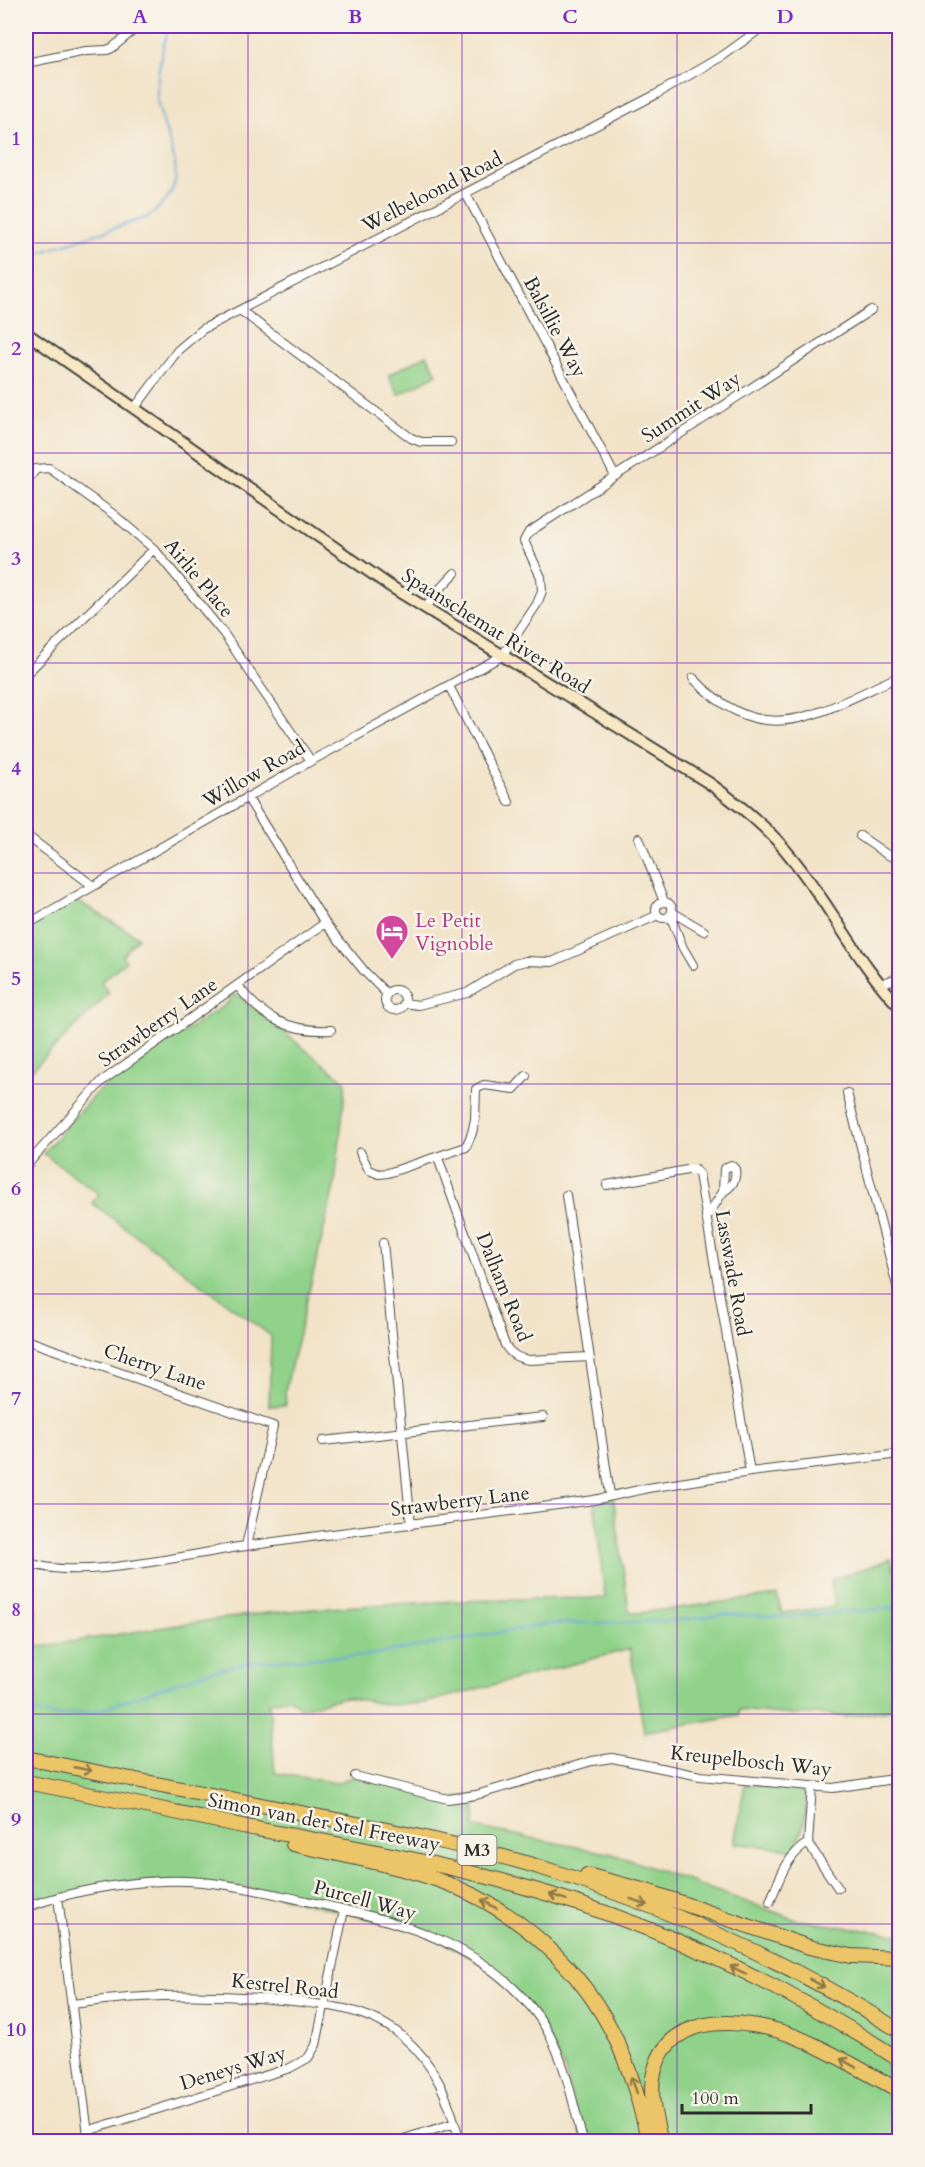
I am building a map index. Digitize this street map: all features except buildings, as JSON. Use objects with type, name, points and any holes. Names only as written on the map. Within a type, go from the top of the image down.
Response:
[{"type":"highway","name":"Simon van der Stel Freeway","points":[[26,1758],[388,1830],[518,1861],[641,1902],[697,1925],[813,1981],[900,2031]]},
{"type":"highway","name":"Simon van der Stel Freeway","points":[[26,1782],[430,1863],[564,1899],[643,1928],[730,1966],[810,2006],[900,2060]]},
{"type":"highway","points":[[179,1813],[219,1827],[436,1879],[480,1899],[512,1918],[543,1943],[567,1968],[603,2016],[625,2060],[638,2095],[649,2142]]},
{"type":"highway","points":[[518,1861],[544,1864],[640,1889],[809,1947],[851,1956],[900,1958]]},
{"type":"highway","points":[[661,2142],[652,2085],[655,2069],[667,2046],[677,2037],[692,2028],[707,2024],[738,2024],[774,2030],[793,2036],[833,2054],[900,2091]]},
{"type":"main road","name":"Spaanschemat River Road","points":[[26,333],[374,575],[709,783],[746,811],[769,831],[792,857],[880,984],[900,1007]]},
{"type":"street","name":"Welbeloond Road","points":[[134,409],[178,350],[192,336],[655,95],[724,55],[764,26]]},
{"type":"street","points":[[26,63],[86,51],[107,50],[135,29]]},
{"type":"street","name":"Balsillie Way","points":[[466,194],[615,476]]},
{"type":"street","points":[[240,310],[411,438],[421,442],[451,442]]},
{"type":"street","name":"Summit Way","points":[[502,656],[537,604],[542,591],[541,577],[524,542],[529,532],[871,310]]},
{"type":"street","name":"Airlie Place","points":[[26,482],[36,469],[49,468],[113,514],[154,549],[224,634],[311,761]]},
{"type":"street","points":[[26,674],[154,549]]},
{"type":"street","points":[[426,609],[434,595],[455,573]]},
{"type":"street","name":"Willow Road","points":[[26,926],[311,761],[502,656]]},
{"type":"street","points":[[693,678],[724,705],[756,718],[792,721],[816,713],[900,676]]},
{"type":"street","points":[[449,686],[510,802]]},
{"type":"street","points":[[248,797],[324,923],[365,972],[387,994]]},
{"type":"street","points":[[26,835],[93,886]]},
{"type":"street","points":[[860,836],[886,854],[900,860]]},
{"type":"street","points":[[639,838],[664,902],[671,906],[671,914],[683,948],[693,965]]},
{"type":"street","points":[[658,915],[657,908],[664,902]]},
{"type":"street","points":[[407,1004],[400,992],[394,990],[387,994],[385,1001],[391,1010],[399,1010],[407,1004],[438,1001],[467,993],[513,963],[552,962],[658,915],[665,918],[671,914]]},
{"type":"street","points":[[671,914],[704,931]]},
{"type":"street","name":"Strawberry Lane","points":[[26,1166],[102,1082],[324,923]]},
{"type":"street","points":[[880,984],[900,977]]},
{"type":"street","points":[[238,986],[252,1003],[282,1024],[311,1031],[331,1030]]},
{"type":"street","points":[[360,1152],[369,1170],[379,1174],[438,1158],[468,1145],[475,1119],[476,1089],[485,1085],[514,1089],[526,1076]]},
{"type":"street","points":[[847,1093],[900,1297]]},
{"type":"street","name":"Dalham Road","points":[[438,1158],[509,1352],[529,1360],[589,1357]]},
{"type":"street","name":"Lasswade Road","points":[[607,1185],[687,1170],[695,1170],[700,1178],[750,1472]]},
{"type":"street","points":[[706,1218],[723,1192]]},
{"type":"street","points":[[566,1195],[610,1495]]},
{"type":"street","points":[[383,1243],[411,1524]]},
{"type":"street","name":"Cherry Lane","points":[[26,1340],[273,1426],[246,1546]]},
{"type":"street","points":[[323,1441],[543,1417]]},
{"type":"street","name":"Strawberry Lane","points":[[26,1561],[44,1567],[61,1569],[99,1569],[246,1546],[594,1500],[610,1495],[750,1472],[900,1454]]},
{"type":"street","name":"Kreupelbosch Way","points":[[355,1776],[448,1799],[459,1798],[592,1761],[612,1758],[700,1776],[812,1786],[846,1788],[900,1778]]},
{"type":"street","points":[[812,1786],[808,1843],[838,1888]]},
{"type":"street","points":[[770,1902],[789,1859],[798,1848],[808,1843]]},
{"type":"street","name":"Purcell Way","points":[[26,1907],[58,1897],[130,1884],[193,1881],[244,1887],[396,1922],[448,1942],[509,1984],[532,2007],[549,2033],[564,2068],[583,2142]]},
{"type":"street","points":[[58,1897],[89,2142]]},
{"type":"street","name":"Deneys Way","points":[[87,2131],[303,2063],[316,2045],[344,1910]]},
{"type":"street","name":"Kestrel Road","points":[[72,2004],[184,1994],[252,1997],[323,2004],[370,2017],[402,2036],[425,2058],[443,2087],[460,2142]]},
{"type":"street","points":[[394,2142],[455,2123]]},
{"type":"green space","points":[[427,355],[437,374],[399,395],[388,375]]},
{"type":"green space","points":[[72,898],[138,937],[122,956],[126,961],[101,982],[109,993],[26,1076],[26,925]]},
{"type":"green space","points":[[233,994],[240,997],[346,1082],[335,1183],[285,1391],[286,1405],[269,1406],[271,1336],[92,1203],[99,1194],[43,1153],[96,1093],[114,1078],[228,1003]]},
{"type":"green space","points":[[613,1495],[629,1611],[639,1613],[777,1595],[782,1613],[835,1607],[831,1580],[891,1559],[895,1572],[899,1572],[900,1708],[845,1717],[739,1710],[738,1715],[644,1732],[630,1649],[424,1703],[390,1705],[345,1697],[300,1708],[290,1698],[269,1702],[275,1773],[337,1783],[355,1776],[448,1799],[476,1795],[474,1827],[613,1854],[797,1920],[899,1935],[899,2141],[583,2141],[564,2068],[532,2008],[483,1964],[429,1934],[244,1887],[141,1882],[29,1906],[26,1896],[26,1561],[35,1565],[37,1647],[210,1620],[310,1609],[436,1602],[605,1598],[594,1500]]},
{"type":"green space","points":[[745,1784],[797,1788],[805,1795],[806,1808],[803,1824],[799,1839],[792,1851],[734,1843]]},
{"type":"waterway","points":[[26,257],[148,217],[161,206],[169,195],[174,185],[175,163],[157,99],[160,62],[169,26]]},
{"type":"waterway","points":[[26,1711],[57,1716],[96,1711],[207,1672],[256,1661],[370,1655],[548,1624],[672,1621],[727,1614],[789,1617],[900,1607]]},
{"type":"place","name":"Le Petit Vignoble","points":[[392,960]]}]
